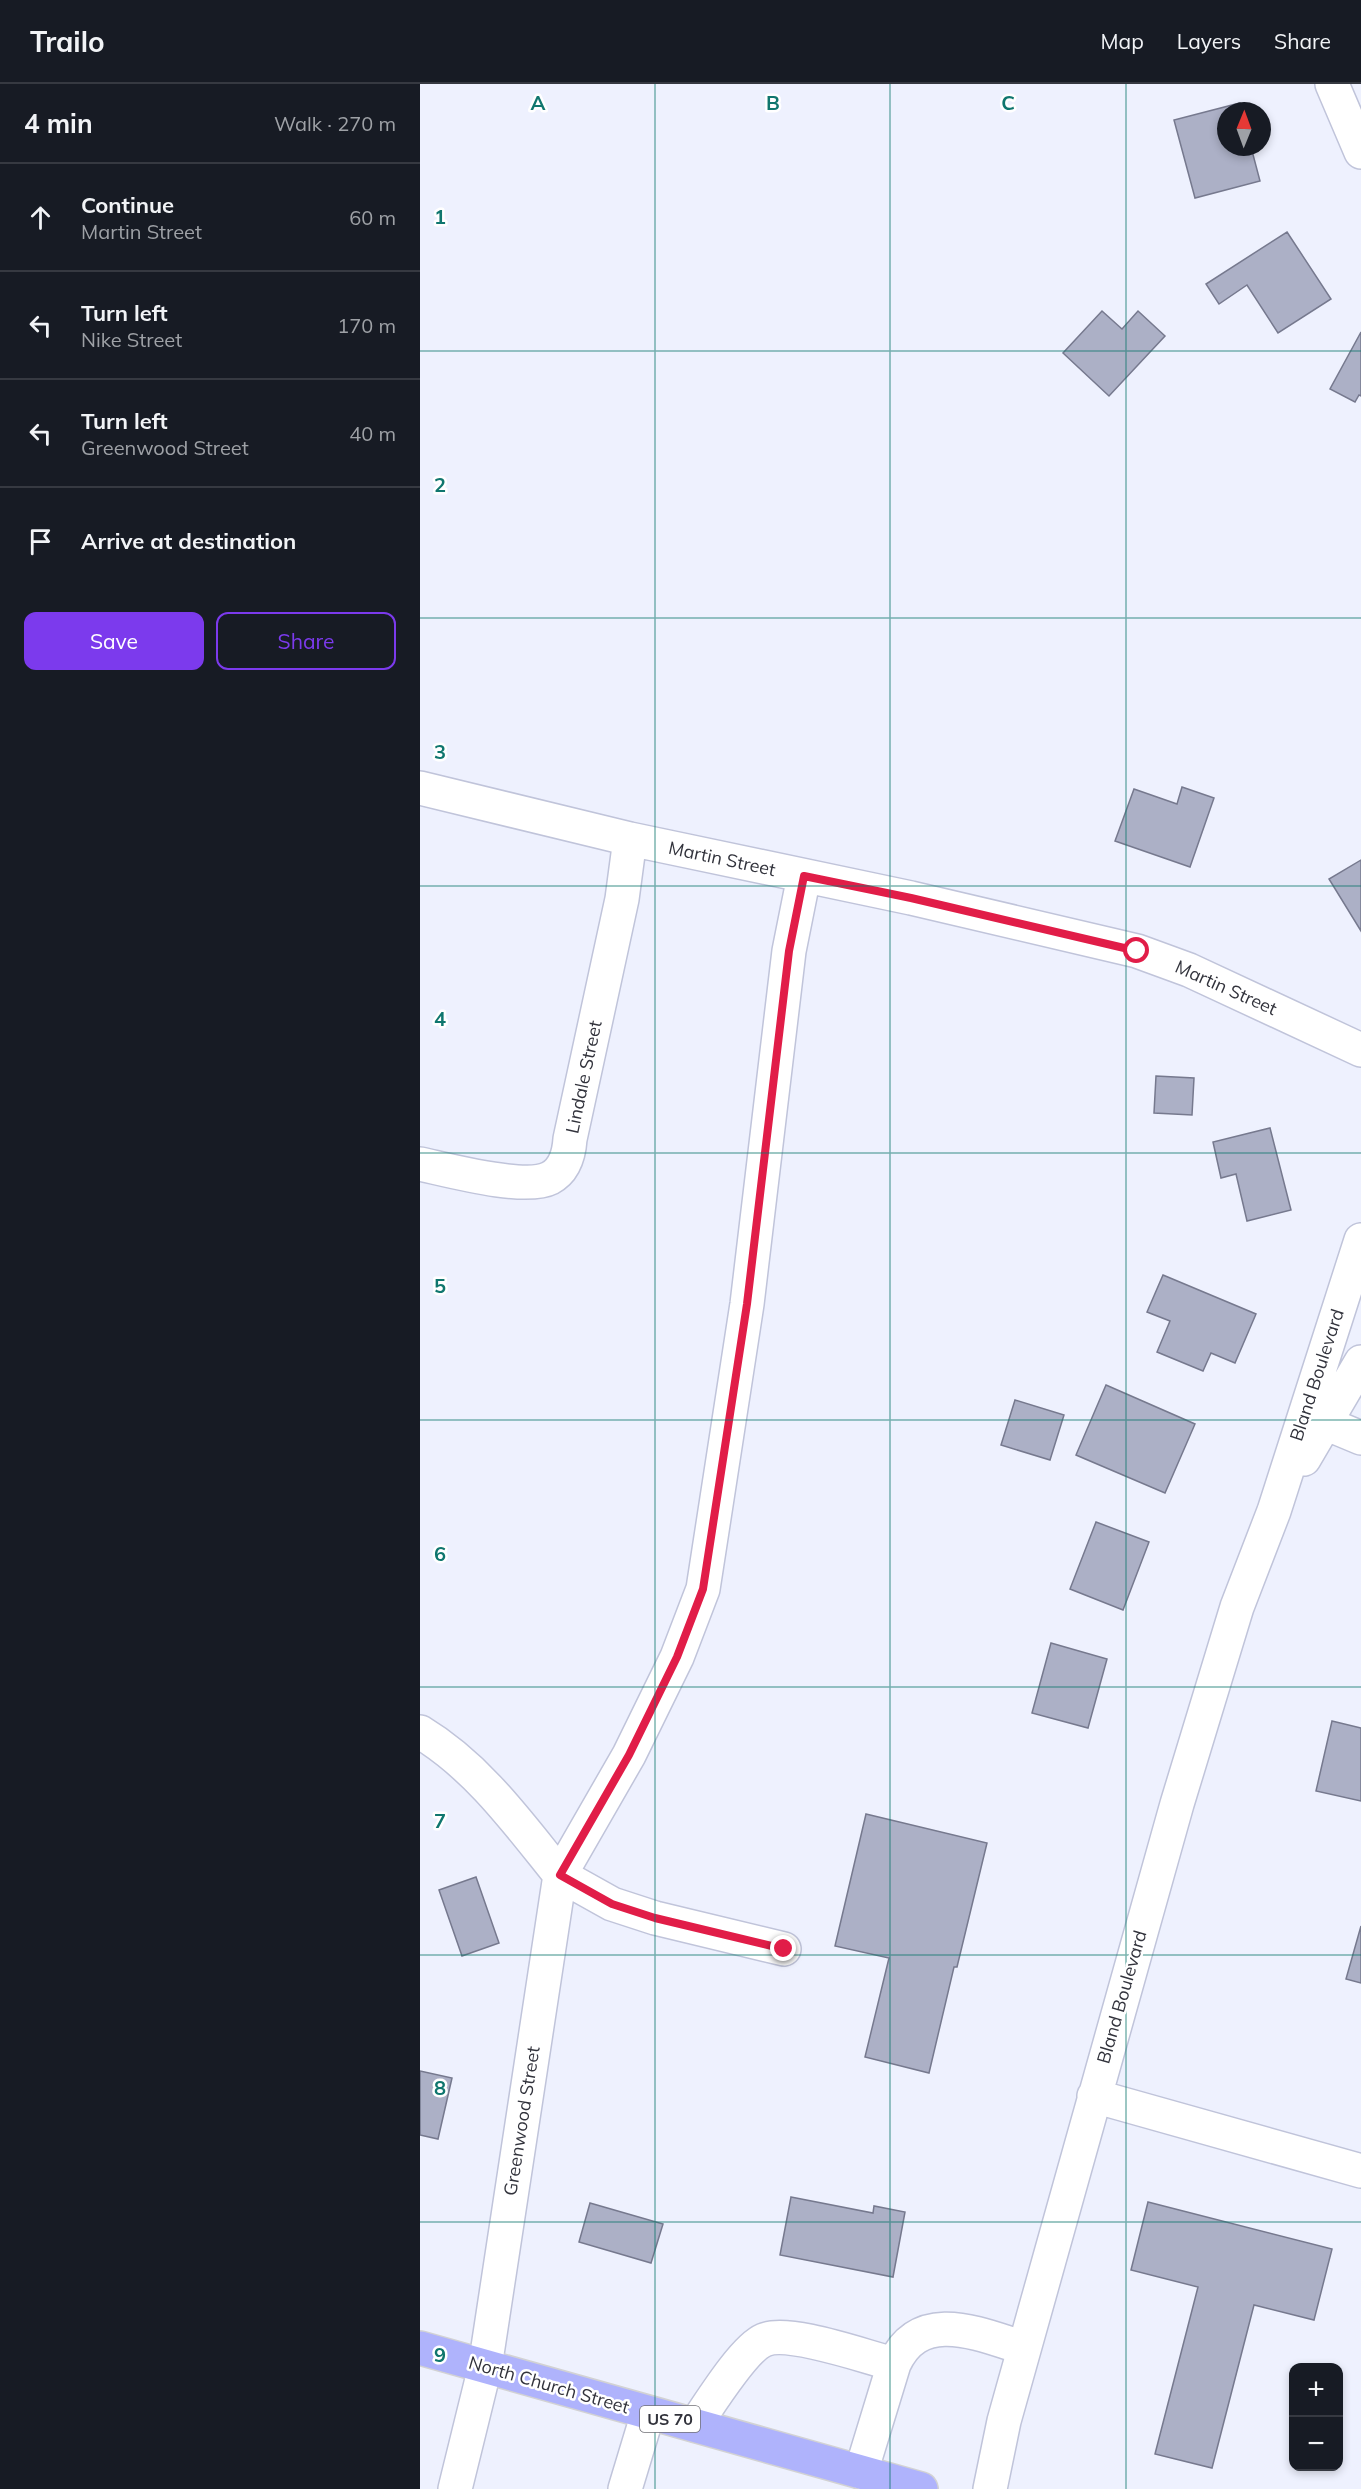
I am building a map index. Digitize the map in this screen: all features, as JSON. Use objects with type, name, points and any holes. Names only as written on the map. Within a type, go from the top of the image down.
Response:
[{"type":"main road","name":"North Church Street","points":[[420,2348],[921,2489]]},
{"type":"street","points":[[1332,84],[1361,152]]},
{"type":"street","name":"Martin Street","points":[[420,788],[630,839],[911,898],[1137,951],[1189,970],[1361,1050]]},
{"type":"street","name":"Lindale Street","points":[[420,1164],[504,1181],[536,1183],[550,1178],[562,1168],[569,1154],[570,1139],[622,899],[630,839]]},
{"type":"street","points":[[560,1875],[629,1755],[677,1657],[703,1589],[747,1304],[789,951],[804,876]]},
{"type":"street","name":"Bland Boulevard","points":[[990,2489],[1004,2421],[1177,1804],[1238,1607],[1274,1511],[1361,1240]]},
{"type":"street","name":"Bland Boulevard","points":[[1274,1511],[1361,1362]]},
{"type":"street","points":[[1325,1423],[1361,1438]]},
{"type":"street","points":[[420,1732],[438,1743],[495,1794],[560,1875],[612,1904],[655,1918],[784,1949]]},
{"type":"street","name":"Greenwood Street","points":[[455,2489],[485,2367],[560,1875]]},
{"type":"street","points":[[1094,2096],[1361,2171]]},
{"type":"street","points":[[861,2472],[894,2364],[901,2348],[918,2334],[936,2330],[967,2331],[1024,2348]]},
{"type":"street","points":[[694,2425],[746,2355],[764,2340],[787,2336],[894,2364]]},
{"type":"street","points":[[624,2489],[648,2413]]},
{"type":"building","points":[[1217,109],[1217,156],[1253,156],[1260,181],[1195,198],[1174,120]]},
{"type":"building","points":[[1287,232],[1331,299],[1278,333],[1247,285],[1219,304],[1206,284]]},
{"type":"building","points":[[1102,311],[1122,329],[1138,311],[1165,336],[1109,396],[1063,353]]},
{"type":"building","points":[[1361,332],[1361,396],[1359,395],[1355,402],[1330,389]]},
{"type":"building","points":[[1182,787],[1214,798],[1190,867],[1115,841],[1134,789],[1177,804]]},
{"type":"building","points":[[1361,860],[1361,931],[1329,879]]},
{"type":"building","points":[[1156,1076],[1194,1078],[1192,1115],[1154,1113]]},
{"type":"building","points":[[1270,1128],[1291,1210],[1247,1221],[1236,1174],[1221,1178],[1213,1142]]},
{"type":"building","points":[[1163,1275],[1256,1314],[1235,1363],[1211,1353],[1203,1371],[1157,1352],[1170,1321],[1147,1312]]},
{"type":"building","points":[[1106,1385],[1195,1424],[1165,1493],[1076,1455]]},
{"type":"building","points":[[1015,1400],[1064,1415],[1050,1460],[1001,1445]]},
{"type":"building","points":[[1096,1522],[1149,1542],[1123,1610],[1070,1589]]},
{"type":"building","points":[[1051,1643],[1107,1659],[1088,1728],[1032,1713]]},
{"type":"building","points":[[1332,1721],[1361,1728],[1361,1801],[1316,1791]]},
{"type":"building","points":[[866,1814],[987,1843],[929,2073],[865,2057],[889,1958],[835,1946]]},
{"type":"building","points":[[476,1877],[499,1943],[462,1956],[439,1890]]},
{"type":"building","points":[[1361,1926],[1361,1983],[1346,1979]]},
{"type":"building","points":[[420,2071],[452,2078],[438,2139],[420,2135]]},
{"type":"building","points":[[791,2197],[873,2213],[874,2206],[905,2212],[893,2277],[780,2255]]},
{"type":"building","points":[[1148,2202],[1332,2249],[1314,2320],[1254,2305],[1212,2468],[1155,2454],[1198,2287],[1131,2270]]},
{"type":"building","points":[[590,2203],[663,2224],[651,2263],[579,2242]]},
{"type":"route","points":[[784,1949],[655,1918],[612,1904],[560,1875],[629,1755],[677,1657],[703,1589],[747,1304],[789,951],[804,876],[911,898],[1137,951]]}]
